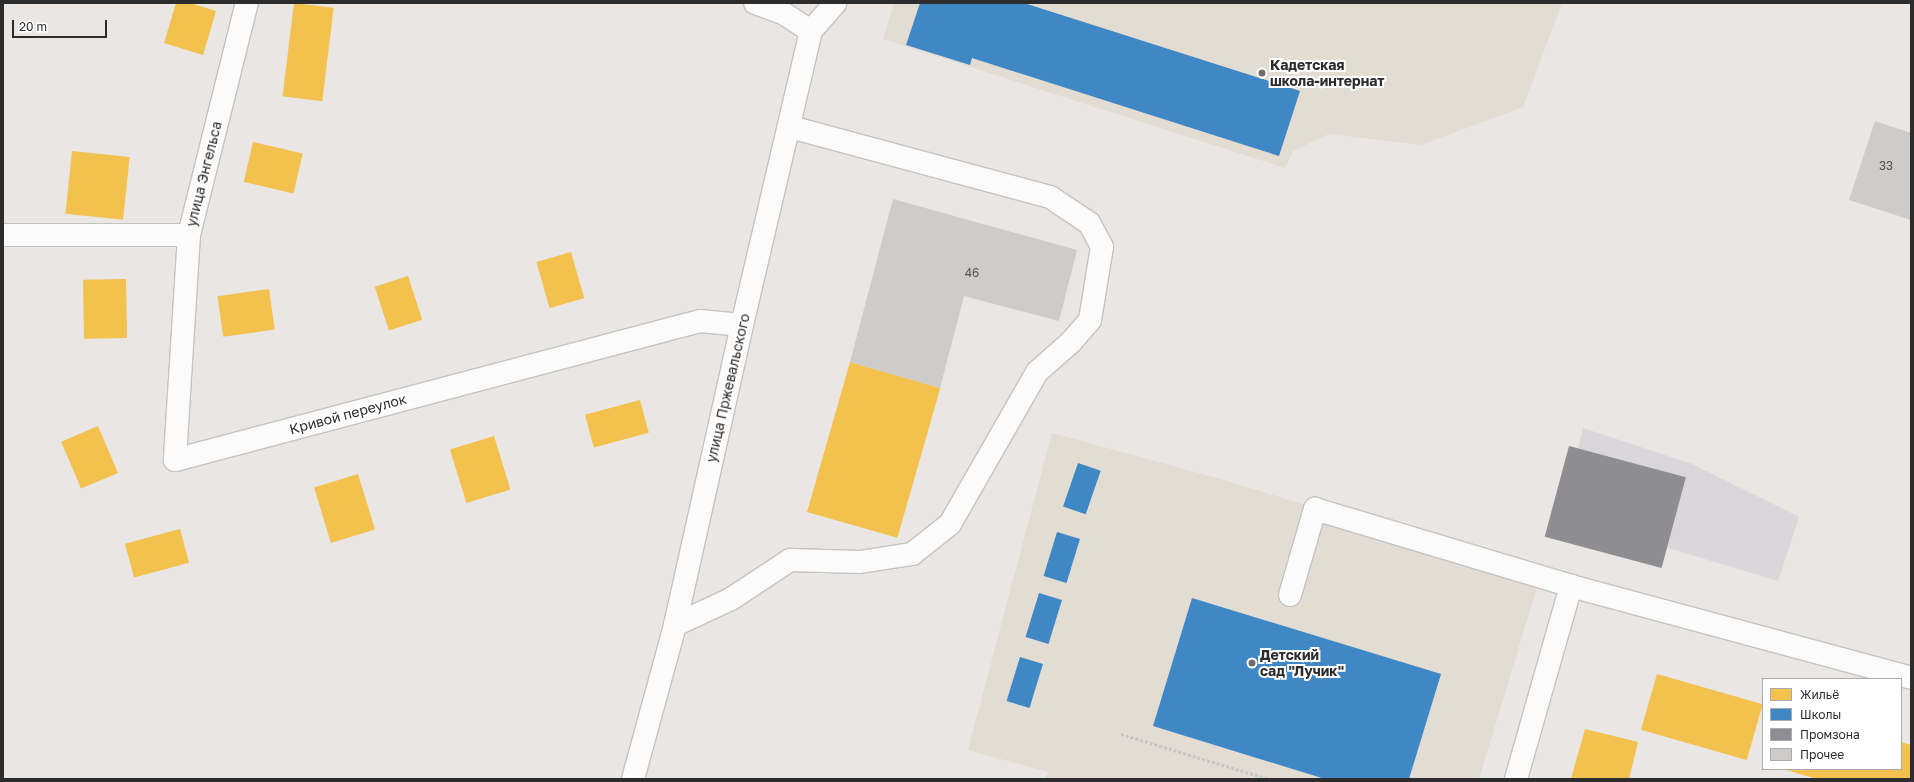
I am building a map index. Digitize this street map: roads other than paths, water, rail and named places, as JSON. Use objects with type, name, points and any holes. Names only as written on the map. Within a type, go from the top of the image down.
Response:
[{"type":"street","name":"улица Энгельса","points":[[3,235],[189,235],[247,3]]},
{"type":"street","points":[[755,3],[783,13],[811,31]]},
{"type":"street","name":"улица Пржевальского","points":[[633,779],[675,625],[742,325],[790,127],[811,31],[835,3]]},
{"type":"street","points":[[675,625],[731,599],[790,560],[860,562],[912,554],[950,524],[1037,372],[1071,342],[1090,320],[1102,247],[1089,223],[1050,197],[790,127]]},
{"type":"street","name":"Кривой переулок","points":[[189,235],[175,460],[700,321],[742,325]]},
{"type":"street","points":[[1290,595],[1315,509],[1571,586],[1911,678]]},
{"type":"street","points":[[1516,779],[1571,586]]},
{"type":"place","name":"Кадетская школа-интернат","points":[[1262,73]]},
{"type":"place","name":"Детский сад \"Лучик\"","points":[[1252,663]]}]
